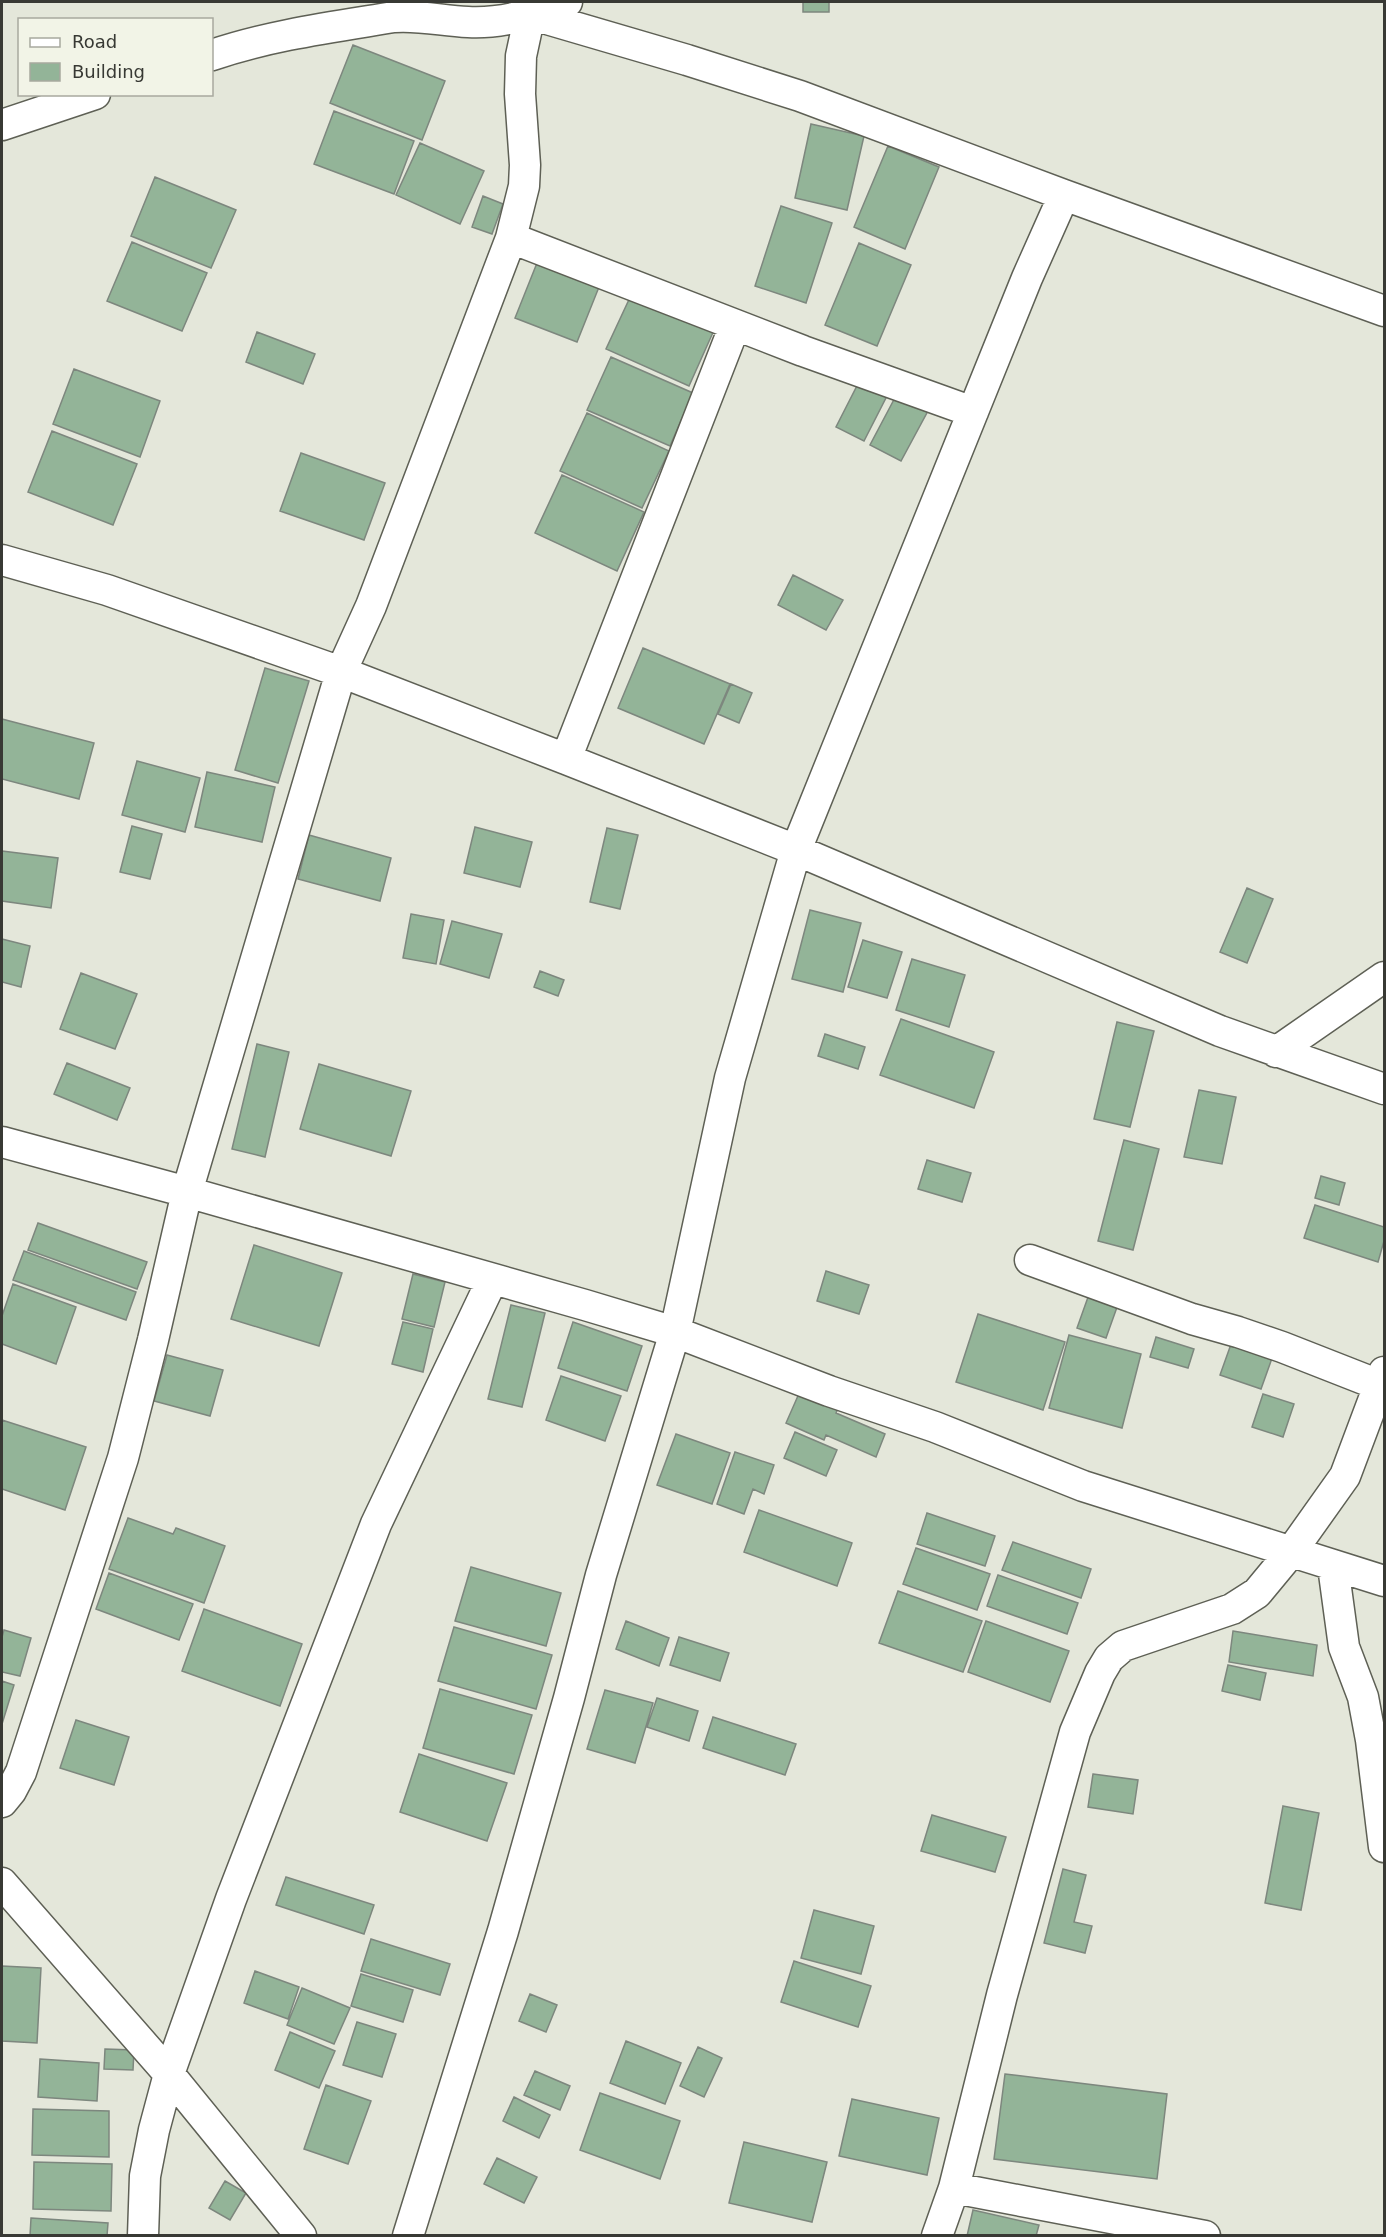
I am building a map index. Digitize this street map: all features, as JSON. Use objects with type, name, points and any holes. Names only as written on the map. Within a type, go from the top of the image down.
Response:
[{"type":"street","points":[[213,55],[244,44],[283,35],[394,17],[413,15],[467,22],[488,22],[531,14],[567,2]]},
{"type":"street","points":[[531,14],[800,96],[1384,311]]},
{"type":"street","points":[[2,1802],[21,1772],[123,1458],[186,1191],[340,672],[371,606],[511,238],[524,186],[525,165],[520,94],[521,56],[531,14]]},
{"type":"street","points":[[2,125],[89,96]]},
{"type":"street","points":[[408,2235],[503,1931],[601,1575],[675,1332],[730,1078],[796,850],[1027,278],[1064,195]]},
{"type":"street","points":[[511,238],[735,325],[974,412]]},
{"type":"street","points":[[566,759],[735,325]]},
{"type":"street","points":[[2,560],[107,590],[340,672],[796,850],[1220,1031],[1384,1089]]},
{"type":"street","points":[[1276,1052],[1384,977]]},
{"type":"street","points":[[2,1142],[186,1191],[675,1332],[829,1391],[935,1427],[1083,1486],[1384,1581]]},
{"type":"street","points":[[937,2235],[954,2188],[1002,1995],[1075,1732],[1100,1673],[1109,1658],[1123,1646],[1232,1609],[1257,1593],[1291,1552],[1345,1476],[1382,1378],[1192,1319],[1030,1260]]},
{"type":"street","points":[[143,2235],[145,2176],[154,2130],[169,2074],[231,1899],[376,1524],[492,1280]]},
{"type":"street","points":[[1333,1566],[1344,1647],[1363,1697],[1371,1740],[1384,1847]]},
{"type":"street","points":[[2,1883],[169,2074],[301,2235]]},
{"type":"street","points":[[954,2188],[1205,2235]]},
{"type":"building","points":[[803,2],[829,2],[829,12],[803,12]]},
{"type":"building","points":[[353,45],[445,81],[422,140],[330,103]]},
{"type":"building","points":[[334,111],[414,141],[394,194],[314,164]]},
{"type":"building","points":[[811,124],[864,136],[847,210],[795,198]]},
{"type":"building","points":[[420,143],[484,171],[460,224],[396,195]]},
{"type":"building","points":[[888,146],[939,167],[905,249],[854,227]]},
{"type":"building","points":[[155,177],[236,210],[211,268],[131,236]]},
{"type":"building","points":[[483,196],[503,204],[492,234],[472,227]]},
{"type":"building","points":[[781,206],[832,223],[806,303],[755,286]]},
{"type":"building","points":[[132,242],[207,273],[182,331],[107,301]]},
{"type":"building","points":[[859,243],[911,265],[877,346],[825,325]]},
{"type":"building","points":[[539,258],[601,282],[577,342],[515,318]]},
{"type":"building","points":[[633,291],[715,328],[689,386],[606,349]]},
{"type":"building","points":[[257,332],[315,354],[303,384],[246,362]]},
{"type":"building","points":[[611,357],[693,393],[670,446],[587,410]]},
{"type":"building","points":[[74,369],[160,401],[140,457],[53,424]]},
{"type":"building","points":[[863,374],[891,388],[864,441],[836,427]]},
{"type":"building","points":[[898,392],[929,409],[901,461],[870,445]]},
{"type":"building","points":[[587,413],[669,451],[642,508],[560,471]]},
{"type":"building","points":[[52,431],[137,464],[113,525],[28,492]]},
{"type":"building","points":[[301,453],[385,483],[364,540],[280,511]]},
{"type":"building","points":[[562,475],[644,512],[617,571],[535,533]]},
{"type":"building","points":[[793,575],[843,600],[826,630],[778,605]]},
{"type":"building","points":[[643,648],[730,684],[704,744],[618,708]]},
{"type":"building","points":[[265,668],[309,681],[278,783],[235,770]]},
{"type":"building","points":[[731,684],[752,693],[739,723],[718,714]]},
{"type":"building","points":[[2,719],[94,743],[79,799],[2,779]]},
{"type":"building","points":[[137,761],[200,778],[185,832],[122,815]]},
{"type":"building","points":[[207,772],[275,787],[262,842],[195,827]]},
{"type":"building","points":[[132,826],[162,834],[150,879],[120,872]]},
{"type":"building","points":[[475,827],[532,842],[520,887],[464,873]]},
{"type":"building","points":[[607,828],[638,835],[620,909],[590,902]]},
{"type":"building","points":[[309,835],[391,858],[380,901],[298,879]]},
{"type":"building","points":[[2,851],[58,858],[51,908],[2,901]]},
{"type":"building","points":[[1247,888],[1273,899],[1247,963],[1220,952]]},
{"type":"building","points":[[810,910],[861,923],[843,992],[792,979]]},
{"type":"building","points":[[411,914],[444,920],[436,964],[403,958]]},
{"type":"building","points":[[452,921],[502,934],[489,978],[440,964]]},
{"type":"building","points":[[2,939],[30,946],[21,987],[2,982]]},
{"type":"building","points":[[863,940],[902,952],[887,998],[848,987]]},
{"type":"building","points":[[912,959],[965,975],[949,1027],[896,1010]]},
{"type":"building","points":[[540,971],[564,980],[558,996],[534,987]]},
{"type":"building","points":[[81,973],[137,994],[115,1049],[60,1029]]},
{"type":"building","points":[[901,1019],[994,1052],[974,1108],[880,1075]]},
{"type":"building","points":[[1117,1022],[1154,1031],[1130,1127],[1094,1119]]},
{"type":"building","points":[[825,1034],[865,1047],[858,1069],[818,1056]]},
{"type":"building","points":[[257,1044],[289,1052],[265,1157],[232,1149]]},
{"type":"building","points":[[67,1063],[130,1088],[117,1120],[54,1094]]},
{"type":"building","points":[[319,1064],[411,1091],[391,1156],[300,1129]]},
{"type":"building","points":[[1199,1090],[1236,1097],[1222,1164],[1184,1157]]},
{"type":"building","points":[[1124,1140],[1159,1149],[1133,1250],[1098,1241]]},
{"type":"building","points":[[927,1160],[971,1173],[962,1202],[918,1189]]},
{"type":"building","points":[[1321,1176],[1345,1183],[1339,1205],[1315,1198]]},
{"type":"building","points":[[1315,1205],[1384,1227],[1384,1241],[1378,1262],[1304,1238]]},
{"type":"building","points":[[38,1223],[147,1262],[137,1289],[28,1250]]},
{"type":"building","points":[[254,1245],[342,1273],[319,1346],[231,1319]]},
{"type":"building","points":[[24,1251],[136,1292],[126,1320],[13,1280]]},
{"type":"building","points":[[826,1271],[869,1285],[859,1314],[817,1301]]},
{"type":"building","points":[[413,1274],[445,1282],[434,1327],[402,1319]]},
{"type":"building","points":[[13,1284],[76,1307],[56,1364],[2,1344],[2,1316]]},
{"type":"building","points":[[1092,1286],[1121,1296],[1106,1338],[1077,1328]]},
{"type":"building","points":[[511,1305],[545,1313],[522,1407],[488,1399]]},
{"type":"building","points":[[978,1314],[1065,1342],[1043,1410],[956,1382]]},
{"type":"building","points":[[403,1322],[433,1329],[423,1372],[392,1364]]},
{"type":"building","points":[[573,1322],[642,1346],[627,1391],[558,1368]]},
{"type":"building","points":[[1235,1333],[1276,1347],[1261,1389],[1220,1375]]},
{"type":"building","points":[[1069,1335],[1141,1354],[1122,1428],[1049,1408]]},
{"type":"building","points":[[1156,1337],[1194,1349],[1188,1368],[1150,1357]]},
{"type":"building","points":[[167,1355],[223,1370],[210,1416],[154,1401]]},
{"type":"building","points":[[561,1376],[621,1396],[605,1441],[546,1420]]},
{"type":"building","points":[[801,1389],[839,1406],[836,1413],[885,1434],[876,1457],[826,1435],[824,1440],[786,1423]]},
{"type":"building","points":[[1263,1394],[1294,1404],[1283,1437],[1252,1427]]},
{"type":"building","points":[[2,1420],[86,1447],[65,1510],[2,1489]]},
{"type":"building","points":[[795,1432],[837,1450],[826,1476],[784,1458]]},
{"type":"building","points":[[676,1434],[730,1453],[712,1504],[657,1485]]},
{"type":"building","points":[[735,1452],[774,1465],[764,1494],[753,1489],[744,1514],[717,1504]]},
{"type":"building","points":[[759,1510],[852,1543],[837,1586],[744,1552]]},
{"type":"building","points":[[927,1513],[995,1536],[985,1566],[917,1544]]},
{"type":"building","points":[[128,1518],[173,1534],[176,1528],[225,1546],[204,1603],[109,1569]]},
{"type":"building","points":[[1013,1542],[1091,1569],[1081,1598],[1002,1570]]},
{"type":"building","points":[[916,1548],[990,1574],[977,1610],[903,1584]]},
{"type":"building","points":[[471,1567],[561,1593],[546,1646],[455,1621]]},
{"type":"building","points":[[109,1573],[193,1604],[179,1640],[96,1609]]},
{"type":"building","points":[[998,1575],[1078,1603],[1067,1634],[987,1606]]},
{"type":"building","points":[[898,1591],[982,1621],[963,1672],[879,1643]]},
{"type":"building","points":[[204,1609],[302,1644],[280,1706],[182,1671]]},
{"type":"building","points":[[626,1621],[669,1638],[659,1666],[616,1649]]},
{"type":"building","points":[[986,1621],[1069,1651],[1050,1702],[968,1672]]},
{"type":"building","points":[[454,1627],[552,1655],[536,1709],[438,1681]]},
{"type":"building","points":[[4,1630],[31,1638],[20,1676],[2,1672]]},
{"type":"building","points":[[1233,1631],[1317,1645],[1313,1676],[1229,1662]]},
{"type":"building","points":[[679,1637],[729,1653],[720,1681],[670,1665]]},
{"type":"building","points":[[1228,1665],[1266,1673],[1260,1700],[1222,1691]]},
{"type":"building","points":[[2,1681],[14,1685],[2,1724]]},
{"type":"building","points":[[440,1689],[532,1715],[514,1774],[423,1748]]},
{"type":"building","points":[[605,1690],[653,1703],[635,1763],[587,1749]]},
{"type":"building","points":[[657,1698],[698,1711],[689,1741],[647,1727]]},
{"type":"building","points":[[713,1717],[796,1744],[785,1775],[703,1748]]},
{"type":"building","points":[[76,1720],[129,1737],[114,1785],[60,1768]]},
{"type":"building","points":[[419,1754],[507,1783],[487,1841],[400,1812]]},
{"type":"building","points":[[1093,1774],[1138,1780],[1133,1814],[1088,1807]]},
{"type":"building","points":[[1283,1806],[1319,1813],[1301,1910],[1265,1903]]},
{"type":"building","points":[[932,1815],[1006,1837],[995,1872],[921,1851]]},
{"type":"building","points":[[1063,1869],[1086,1875],[1074,1922],[1092,1926],[1085,1953],[1044,1943]]},
{"type":"building","points":[[286,1877],[374,1905],[364,1934],[276,1905]]},
{"type":"building","points":[[814,1910],[874,1926],[861,1974],[801,1958]]},
{"type":"building","points":[[371,1939],[450,1964],[440,1995],[361,1971]]},
{"type":"building","points":[[794,1961],[871,1986],[858,2027],[781,2002]]},
{"type":"building","points":[[2,1966],[41,1968],[37,2043],[2,2041]]},
{"type":"building","points":[[255,1971],[299,1987],[288,2019],[244,2003]]},
{"type":"building","points":[[361,1974],[413,1990],[403,2022],[351,2006]]},
{"type":"building","points":[[302,1988],[350,2008],[334,2044],[287,2025]]},
{"type":"building","points":[[530,1994],[557,2005],[546,2032],[519,2021]]},
{"type":"building","points":[[357,2022],[396,2034],[382,2077],[343,2065]]},
{"type":"building","points":[[290,2032],[335,2051],[319,2088],[275,2070]]},
{"type":"building","points":[[626,2041],[681,2063],[665,2104],[610,2083]]},
{"type":"building","points":[[698,2047],[722,2058],[704,2097],[680,2086]]},
{"type":"building","points":[[105,2049],[134,2050],[133,2070],[104,2069]]},
{"type":"building","points":[[40,2059],[99,2063],[97,2101],[38,2097]]},
{"type":"building","points":[[535,2071],[570,2086],[560,2110],[524,2095]]},
{"type":"building","points":[[1005,2074],[1167,2094],[1157,2179],[994,2159]]},
{"type":"building","points":[[326,2085],[371,2101],[348,2164],[304,2149]]},
{"type":"building","points":[[600,2093],[680,2121],[660,2179],[580,2150]]},
{"type":"building","points":[[514,2097],[550,2115],[539,2138],[503,2121]]},
{"type":"building","points":[[852,2099],[939,2118],[927,2175],[839,2156]]},
{"type":"building","points":[[33,2109],[109,2111],[109,2157],[32,2155]]},
{"type":"building","points":[[744,2142],[827,2162],[812,2222],[729,2203]]},
{"type":"building","points":[[497,2158],[537,2177],[524,2203],[484,2184]]},
{"type":"building","points":[[34,2162],[112,2164],[111,2211],[33,2209]]},
{"type":"building","points":[[225,2181],[246,2193],[230,2220],[209,2208]]},
{"type":"building","points":[[973,2210],[1039,2225],[1036,2236],[967,2236]]},
{"type":"building","points":[[31,2218],[108,2223],[107,2236],[30,2236]]}]
